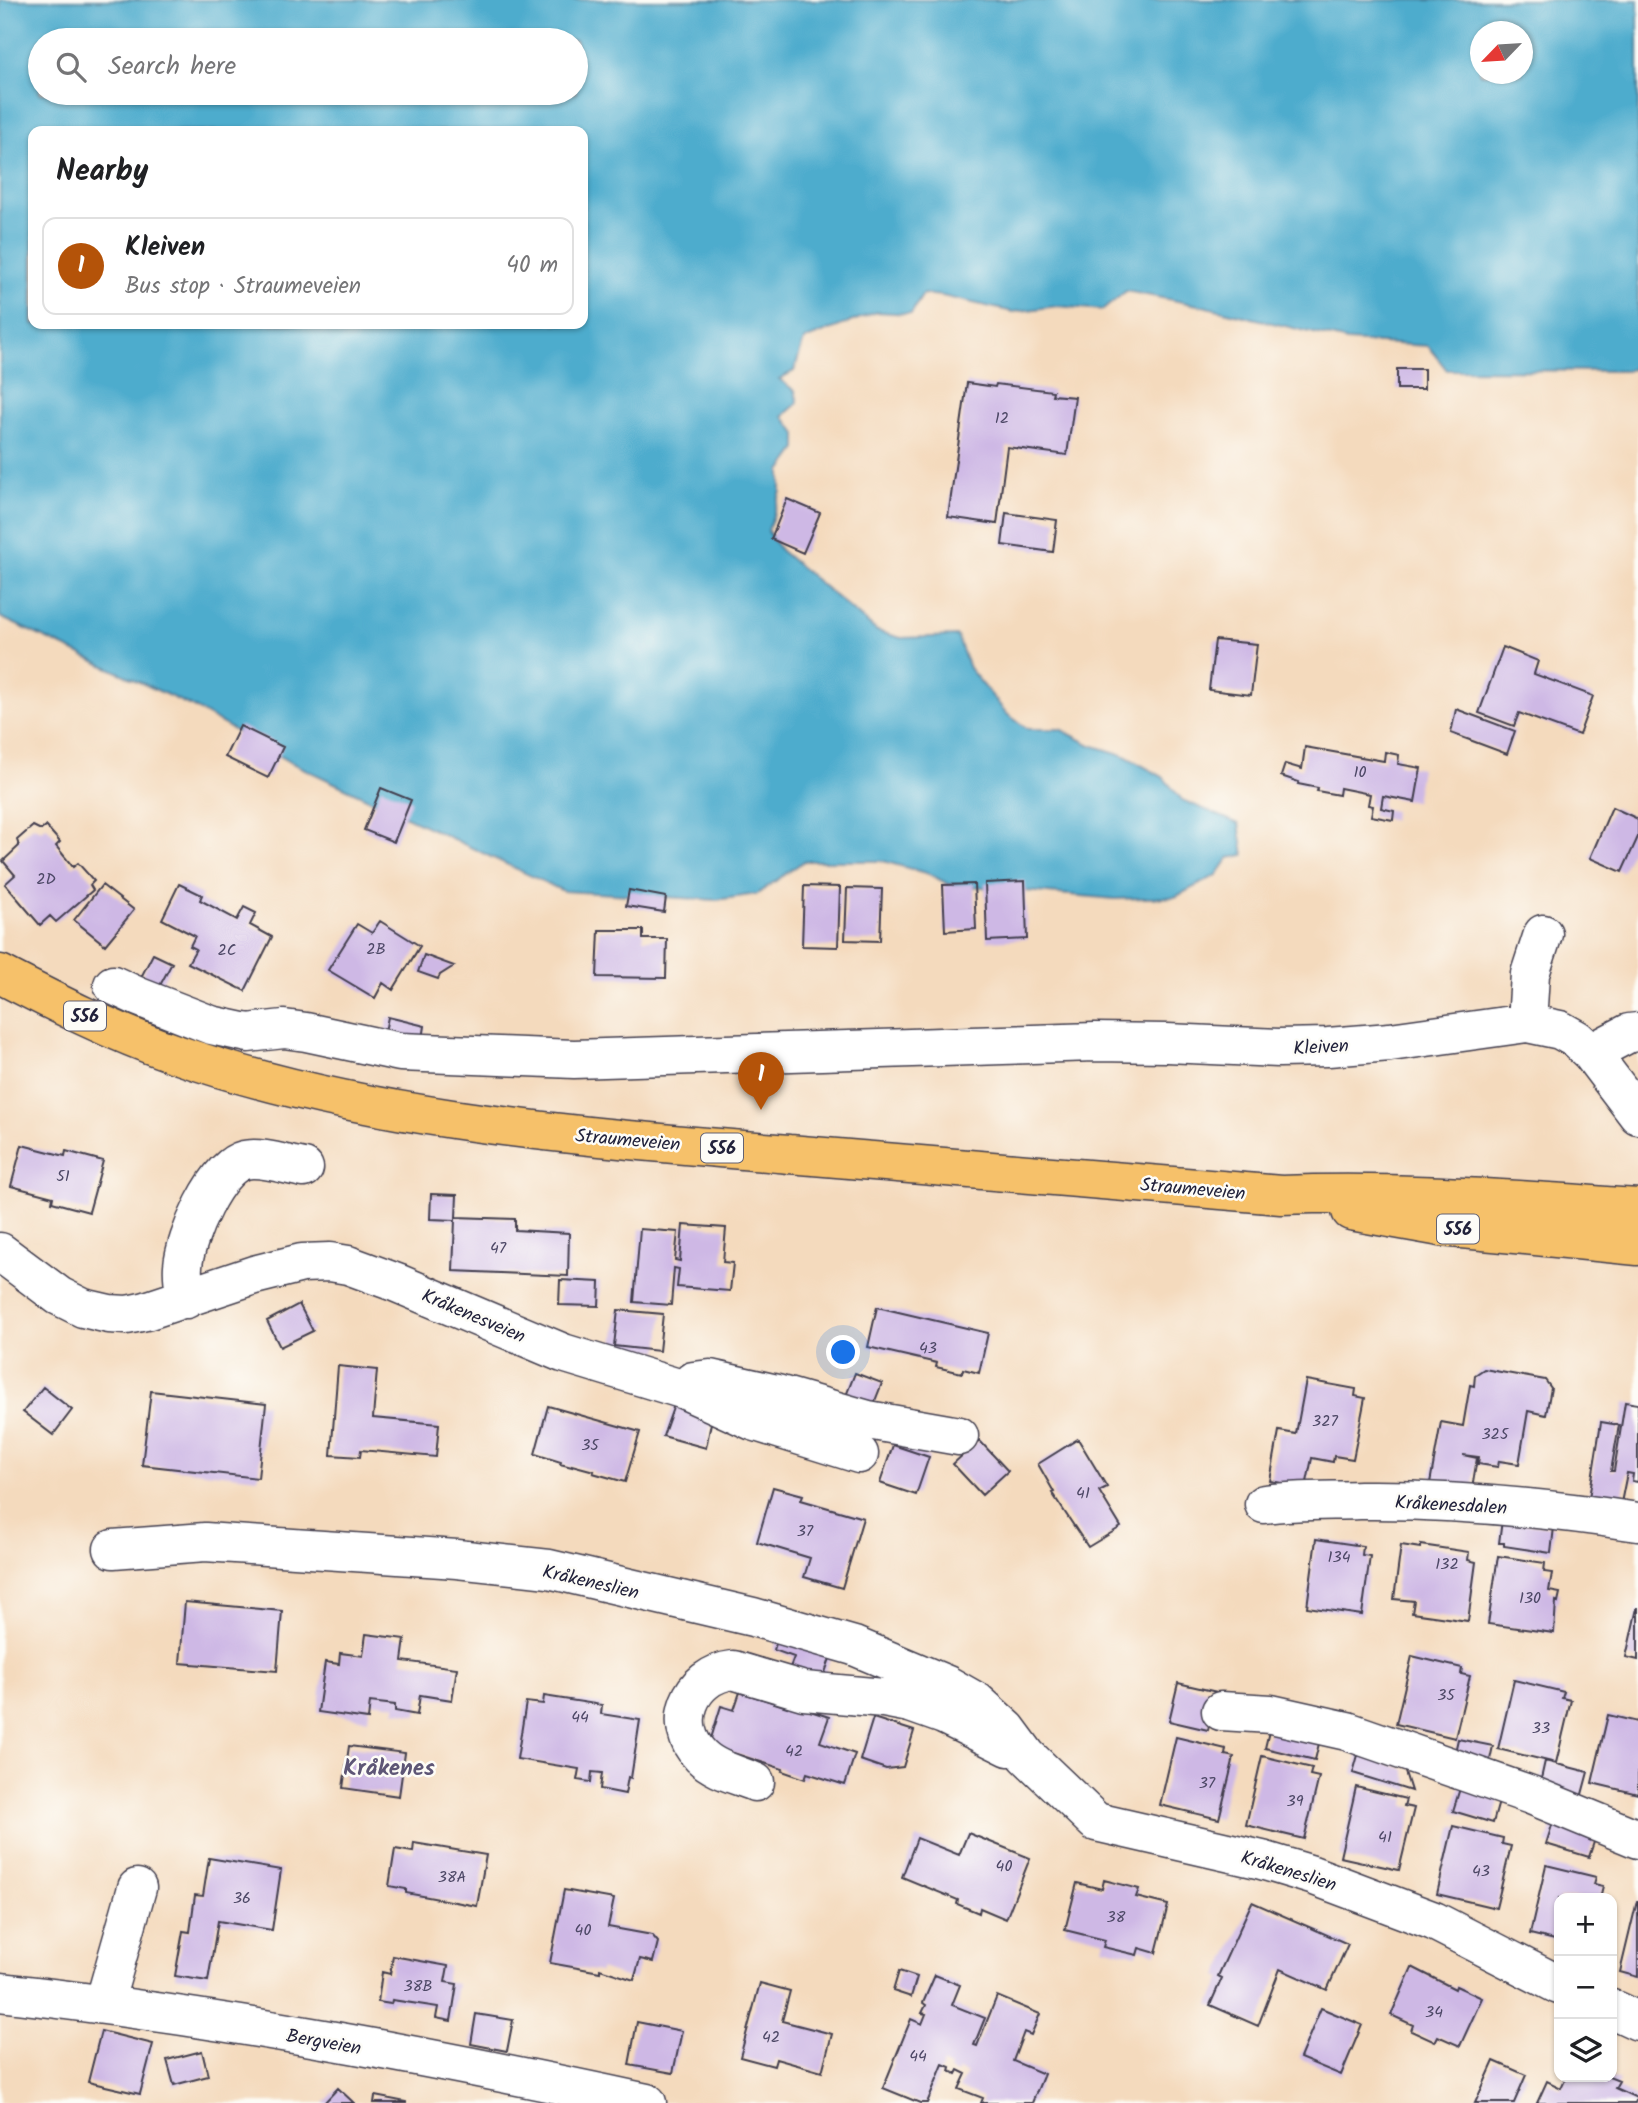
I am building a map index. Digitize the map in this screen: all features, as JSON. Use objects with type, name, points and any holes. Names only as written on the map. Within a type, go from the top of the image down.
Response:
[{"type":"main road","name":"Straumeveien","points":[[0,974],[92,1020],[172,1053],[292,1089],[351,1103],[536,1131],[1281,1195],[1441,1227],[1638,1246]]},
{"type":"main road","name":"Straumeveien","points":[[1281,1195],[1354,1192],[1441,1195],[1638,1208]]},
{"type":"street","points":[[1527,1023],[1530,974],[1543,934]]},
{"type":"street","name":"Kleiven","points":[[113,985],[139,998],[211,1025],[248,1033],[284,1029],[306,1031],[400,1052],[573,1059],[1095,1042],[1279,1048],[1390,1042],[1527,1023],[1560,1030],[1576,1039],[1591,1054],[1638,1115]]},
{"type":"street","points":[[1591,1054],[1621,1037],[1638,1032]]},
{"type":"street","points":[[186,1299],[182,1279],[187,1244],[202,1210],[228,1169],[243,1160],[253,1159],[304,1168]]},
{"type":"street","name":"Kråkenesveien","points":[[0,1252],[59,1296],[94,1312],[127,1315],[186,1299],[284,1266],[330,1262],[348,1265],[563,1353],[685,1390],[753,1420],[859,1454]]},
{"type":"street","points":[[685,1390],[688,1384],[697,1379],[710,1379],[777,1394],[868,1420],[959,1436]]},
{"type":"street","name":"Kråkenesdalen","points":[[1264,1504],[1291,1501],[1429,1499],[1578,1513],[1638,1522]]},
{"type":"street","name":"Kråkeneslien","points":[[113,1549],[205,1542],[457,1559],[549,1569],[753,1617],[854,1646],[947,1685],[977,1702],[1007,1730],[1027,1756],[1096,1822],[1262,1860],[1312,1875],[1434,1921],[1554,1982]]},
{"type":"street","name":"Kråkeneslien","points":[[755,1783],[709,1763],[698,1754],[690,1738],[686,1721],[687,1705],[693,1692],[701,1683],[723,1671],[733,1671],[804,1692],[884,1698],[910,1703],[944,1715],[1027,1756]]},
{"type":"street","points":[[1221,1711],[1271,1714],[1347,1731],[1531,1795],[1638,1839]]},
{"type":"street","points":[[104,2004],[137,1888]]},
{"type":"street","name":"Bergveien","points":[[0,1993],[104,2004],[373,2049],[647,2103]]},
{"type":"street","points":[[1617,2011],[1638,2021]]},
{"type":"water","points":[[0,0],[1638,0],[1638,367],[1626,371],[1447,370],[1428,346],[1347,341],[1203,306],[1126,291],[1103,310],[1057,306],[1013,312],[923,294],[911,314],[876,312],[804,340],[794,371],[779,379],[795,391],[798,403],[783,416],[797,434],[797,449],[781,471],[781,491],[768,531],[780,550],[877,631],[901,638],[957,636],[969,668],[1007,714],[1028,729],[1060,729],[1091,745],[1123,755],[1163,777],[1182,800],[1239,824],[1244,855],[1229,858],[1217,875],[1175,897],[1115,899],[948,884],[929,874],[883,861],[804,861],[757,894],[716,900],[563,891],[288,761],[191,706],[0,617]]},
{"type":"building","points":[[1397,369],[1424,369],[1424,389],[1397,389]]},
{"type":"building","points":[[967,383],[1053,391],[1052,395],[1075,397],[1067,455],[1007,447],[997,524],[948,517]]},
{"type":"building","points":[[787,499],[820,513],[803,553],[771,539]]},
{"type":"building","points":[[1006,513],[1057,520],[1053,552],[1002,545]]},
{"type":"building","points":[[1215,640],[1257,644],[1251,695],[1209,690]]},
{"type":"building","points":[[1503,647],[1538,661],[1534,674],[1593,696],[1579,735],[1519,713],[1514,726],[1479,713]]},
{"type":"building","points":[[1456,709],[1515,731],[1507,754],[1451,733]]},
{"type":"building","points":[[240,726],[283,747],[268,778],[225,757]]},
{"type":"building","points":[[1305,747],[1384,761],[1385,752],[1399,755],[1398,764],[1421,768],[1415,802],[1383,796],[1381,808],[1394,811],[1393,820],[1371,816],[1373,806],[1368,805],[1370,794],[1340,788],[1339,795],[1317,791],[1318,788],[1298,784],[1299,782],[1281,776],[1285,764],[1302,769]]},
{"type":"building","points":[[381,788],[411,800],[394,842],[364,830]]},
{"type":"building","points":[[1612,807],[1638,819],[1638,837],[1622,872],[1590,858]]},
{"type":"building","points":[[33,826],[41,830],[46,826],[60,842],[56,846],[73,867],[78,863],[94,881],[90,885],[93,890],[56,922],[50,916],[40,925],[5,884],[15,875],[3,861],[19,846],[17,840]]},
{"type":"building","points":[[1025,881],[1027,939],[987,941],[985,883]]},
{"type":"building","points":[[179,884],[202,895],[200,900],[237,920],[244,907],[256,913],[250,925],[272,937],[245,991],[188,963],[196,949],[190,946],[195,936],[162,919]]},
{"type":"building","points":[[974,884],[976,929],[945,931],[943,885]]},
{"type":"building","points":[[102,885],[134,910],[105,945],[74,920]]},
{"type":"building","points":[[804,886],[840,887],[838,947],[802,946]]},
{"type":"building","points":[[847,888],[882,889],[880,941],[845,940]]},
{"type":"building","points":[[629,890],[666,897],[664,912],[626,906]]},
{"type":"building","points":[[380,921],[420,946],[393,990],[383,983],[375,998],[328,970],[357,924],[372,933]]},
{"type":"building","points":[[599,930],[643,930],[643,939],[667,939],[666,978],[597,977]]},
{"type":"building","points":[[153,954],[172,963],[157,991],[139,981]]},
{"type":"building","points":[[424,955],[454,966],[438,979],[418,972]]},
{"type":"building","points":[[388,1017],[425,1026],[422,1045],[384,1037]]},
{"type":"building","points":[[22,1145],[65,1156],[66,1151],[103,1161],[89,1212],[52,1202],[53,1197],[11,1186]]},
{"type":"building","points":[[431,1194],[457,1195],[456,1217],[515,1219],[515,1230],[569,1233],[568,1276],[453,1271],[455,1220],[430,1219]]},
{"type":"building","points":[[683,1225],[726,1228],[723,1262],[733,1263],[730,1291],[677,1287],[679,1269],[674,1268],[671,1305],[634,1302],[640,1229],[678,1232],[675,1260],[680,1261]]},
{"type":"building","points":[[560,1280],[600,1282],[599,1306],[559,1305]]},
{"type":"building","points":[[299,1304],[313,1331],[280,1347],[267,1321]]},
{"type":"building","points":[[877,1307],[988,1333],[979,1373],[963,1369],[962,1373],[936,1367],[937,1363],[868,1347]]},
{"type":"building","points":[[618,1310],[663,1314],[659,1351],[614,1346]]},
{"type":"building","points":[[338,1366],[377,1370],[373,1418],[439,1424],[436,1457],[361,1450],[360,1457],[331,1455]]},
{"type":"building","points":[[1484,1369],[1545,1380],[1551,1388],[1546,1415],[1528,1411],[1519,1464],[1499,1461],[1498,1467],[1478,1464],[1479,1457],[1463,1455],[1477,1458],[1472,1489],[1430,1483],[1441,1422],[1463,1426],[1470,1385],[1474,1386],[1475,1375]]},
{"type":"building","points":[[855,1373],[882,1383],[871,1411],[844,1401]]},
{"type":"building","points":[[1306,1380],[1356,1389],[1355,1396],[1365,1398],[1353,1459],[1334,1456],[1333,1462],[1312,1458],[1306,1487],[1270,1481],[1279,1431],[1296,1434]]},
{"type":"building","points":[[43,1387],[72,1410],[53,1435],[23,1412]]},
{"type":"building","points":[[151,1391],[266,1404],[258,1478],[142,1465]]},
{"type":"building","points":[[1625,1402],[1638,1404],[1638,1482],[1632,1481],[1633,1474],[1627,1473],[1621,1503],[1589,1498],[1601,1422],[1619,1425],[1611,1471],[1614,1471]]},
{"type":"building","points":[[674,1405],[712,1418],[706,1448],[663,1436]]},
{"type":"building","points":[[548,1406],[640,1432],[625,1482],[593,1473],[594,1471],[560,1464],[561,1462],[535,1454]]},
{"type":"building","points":[[1078,1439],[1107,1487],[1099,1491],[1121,1527],[1088,1547],[1052,1493],[1054,1492],[1038,1464]]},
{"type":"building","points":[[979,1440],[1008,1471],[982,1495],[953,1464]]},
{"type":"building","points":[[893,1445],[929,1457],[916,1495],[880,1483]]},
{"type":"building","points":[[773,1487],[803,1495],[801,1500],[863,1518],[842,1588],[804,1577],[810,1558],[757,1542]]},
{"type":"building","points":[[1502,1520],[1554,1527],[1551,1553],[1499,1543]]},
{"type":"building","points":[[1316,1539],[1363,1546],[1362,1555],[1370,1556],[1362,1615],[1307,1607]]},
{"type":"building","points":[[1401,1545],[1469,1552],[1468,1560],[1476,1562],[1468,1621],[1412,1613],[1414,1601],[1394,1599]]},
{"type":"building","points":[[1498,1556],[1545,1563],[1544,1572],[1552,1573],[1549,1591],[1560,1593],[1558,1602],[1556,1601],[1554,1633],[1488,1624]]},
{"type":"building","points":[[185,1602],[282,1611],[277,1671],[180,1663]]},
{"type":"building","points":[[1638,1608],[1638,1660],[1626,1657]]},
{"type":"building","points":[[366,1634],[405,1639],[402,1661],[457,1668],[452,1700],[420,1695],[417,1715],[395,1711],[395,1705],[370,1702],[368,1719],[318,1712],[325,1662],[339,1664],[340,1653],[363,1656]]},
{"type":"building","points":[[779,1634],[833,1650],[821,1684],[788,1673],[794,1657],[774,1650]]},
{"type":"building","points":[[1412,1656],[1462,1668],[1461,1674],[1470,1676],[1455,1738],[1396,1724]]},
{"type":"building","points":[[1514,1680],[1564,1692],[1562,1698],[1571,1700],[1556,1763],[1498,1749]]},
{"type":"building","points":[[1178,1683],[1217,1692],[1208,1730],[1169,1721]]},
{"type":"building","points":[[740,1692],[829,1717],[820,1742],[855,1754],[845,1785],[807,1773],[805,1779],[709,1745],[721,1706],[734,1710]]},
{"type":"building","points":[[544,1696],[602,1705],[601,1714],[640,1720],[631,1778],[628,1777],[625,1794],[600,1789],[602,1773],[592,1772],[591,1782],[577,1780],[579,1769],[517,1759],[526,1702],[543,1704]]},
{"type":"building","points":[[1608,1715],[1638,1722],[1638,1794],[1592,1783]]},
{"type":"building","points":[[873,1718],[914,1731],[903,1767],[886,1769],[860,1760]]},
{"type":"building","points":[[1271,1723],[1321,1735],[1315,1760],[1265,1748]]},
{"type":"building","points":[[1176,1737],[1226,1749],[1225,1755],[1234,1757],[1219,1819],[1160,1805]]},
{"type":"building","points":[[1458,1739],[1493,1746],[1488,1769],[1453,1761]]},
{"type":"building","points":[[349,1746],[405,1753],[399,1796],[343,1788]]},
{"type":"building","points":[[1358,1755],[1404,1769],[1411,1791],[1353,1773]]},
{"type":"building","points":[[1262,1756],[1312,1768],[1310,1775],[1319,1777],[1304,1839],[1246,1825]]},
{"type":"building","points":[[1545,1761],[1588,1772],[1581,1798],[1539,1788]]},
{"type":"building","points":[[1461,1785],[1500,1798],[1493,1823],[1453,1811]]},
{"type":"building","points":[[1356,1787],[1406,1799],[1404,1806],[1414,1808],[1399,1870],[1340,1857]]},
{"type":"building","points":[[1554,1819],[1597,1833],[1589,1857],[1546,1844]]},
{"type":"building","points":[[1453,1826],[1503,1838],[1502,1844],[1511,1846],[1496,1908],[1437,1894]]},
{"type":"building","points":[[968,1833],[1030,1858],[1006,1919],[980,1908],[979,1913],[957,1904],[958,1900],[902,1877],[917,1838],[959,1855]]},
{"type":"building","points":[[414,1843],[486,1855],[477,1906],[406,1893],[406,1889],[389,1886],[395,1849],[413,1852]]},
{"type":"building","points":[[209,1858],[281,1870],[272,1930],[218,1921],[208,1981],[175,1976],[183,1931],[190,1932],[195,1895],[203,1896]]},
{"type":"building","points":[[1546,1865],[1596,1877],[1594,1884],[1603,1886],[1601,1893],[1554,1893],[1554,1940],[1530,1934]]},
{"type":"building","points":[[1104,1880],[1139,1889],[1136,1897],[1168,1905],[1156,1953],[1139,1948],[1137,1955],[1103,1947],[1105,1940],[1065,1930],[1077,1883],[1102,1889]]},
{"type":"building","points":[[564,1890],[614,1899],[608,1927],[652,1935],[658,1942],[653,1962],[640,1959],[634,1980],[600,1969],[600,1972],[550,1963]]},
{"type":"building","points":[[1638,1901],[1638,1977],[1620,1972]]},
{"type":"building","points":[[1252,1902],[1348,1944],[1327,1990],[1280,1969],[1258,2026],[1210,2005],[1222,1978],[1218,1976]]},
{"type":"building","points":[[393,1956],[448,1966],[445,1982],[457,1984],[451,2021],[436,2018],[438,2007],[392,2000],[391,2004],[378,2002],[382,1972],[390,1974]]},
{"type":"building","points":[[1412,1967],[1455,1989],[1456,1986],[1482,1998],[1460,2046],[1438,2036],[1435,2042],[1411,2031],[1413,2025],[1391,2015]]},
{"type":"building","points":[[899,1971],[917,1977],[911,1997],[893,1991]]},
{"type":"building","points":[[935,1975],[960,1985],[952,2005],[985,2018],[974,2045],[977,2046],[997,1996],[1040,2014],[1031,2035],[1024,2032],[1013,2061],[1044,2074],[1032,2103],[981,2103],[983,2098],[959,2089],[966,2074],[958,2070],[956,2074],[949,2071],[950,2067],[943,2064],[927,2103],[920,2103],[883,2088],[911,2019],[922,2024],[926,2014],[922,2013],[926,2005],[923,2003]]},
{"type":"building","points":[[760,1983],[790,1991],[782,2021],[832,2034],[822,2072],[776,2059],[774,2066],[740,2057]]},
{"type":"building","points":[[1321,2008],[1362,2025],[1341,2075],[1300,2058]]},
{"type":"building","points":[[476,2014],[513,2020],[507,2051],[471,2044]]},
{"type":"building","points":[[637,2022],[682,2031],[673,2073],[629,2065]]},
{"type":"building","points":[[101,2031],[153,2044],[140,2094],[88,2082]]},
{"type":"building","points":[[202,2051],[208,2076],[174,2085],[167,2060]]},
{"type":"building","points":[[1494,2061],[1526,2075],[1514,2103],[1475,2103]]},
{"type":"building","points":[[1617,2080],[1619,2081],[1615,2088],[1637,2098],[1635,2103],[1537,2103],[1547,2081],[1561,2088],[1564,2082]]},
{"type":"building","points":[[338,2088],[354,2103],[324,2103]]},
{"type":"building","points":[[375,2096],[406,2102],[406,2103],[374,2103]]},
{"type":"place","name":"Kleiven","points":[[761,1110]]},
{"type":"district","name":"Kråkenes","points":[[389,1767]]}]
